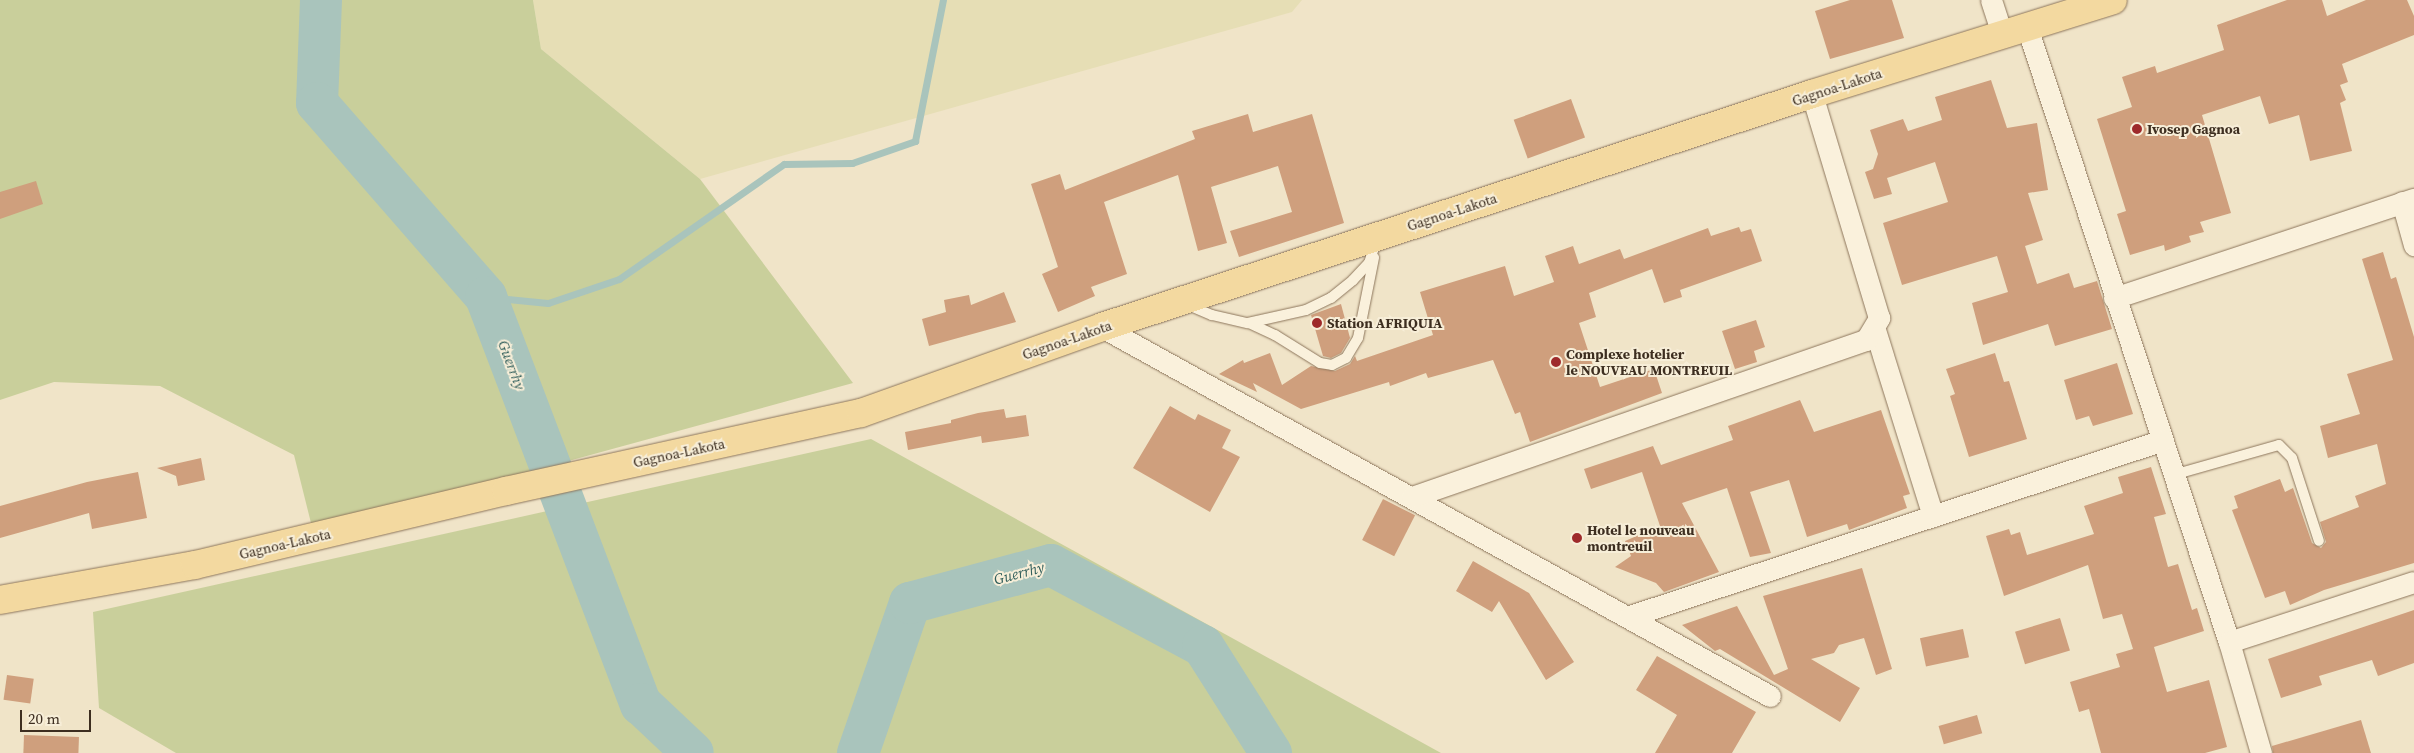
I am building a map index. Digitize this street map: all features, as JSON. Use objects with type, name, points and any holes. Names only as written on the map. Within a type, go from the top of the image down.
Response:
[{"type":"main road","name":"Gagnoa-Lakota","points":[[0,600],[195,566],[506,491],[861,412],[1102,328],[1812,94],[2113,0]]},
{"type":"street","points":[[1991,0],[2014,30],[2114,298],[2229,642],[2261,753]]},
{"type":"street","points":[[1412,497],[1866,340],[1875,330],[1878,318],[1812,94]]},
{"type":"street","points":[[2114,298],[2408,201],[2414,244]]},
{"type":"street","points":[[1102,328],[1630,616],[1770,696]]},
{"type":"street","points":[[1875,330],[1933,516]]},
{"type":"street","points":[[1630,616],[2163,440]]},
{"type":"street","points":[[2229,642],[2414,582]]},
{"type":"lane","points":[[1248,323],[1278,318],[1331,298],[1369,263],[1378,237]]},
{"type":"lane","points":[[1180,302],[1212,316],[1248,323],[1275,335],[1320,363],[1332,365],[1346,358],[1358,338],[1378,237]]},
{"type":"lane","points":[[2172,475],[2279,446],[2292,458],[2319,541]]},
{"type":"shaded area","points":[[533,0],[1302,0],[1292,12],[700,179],[541,49]]},
{"type":"green space","points":[[0,0],[533,0],[541,49],[700,179],[853,383],[313,531],[294,455],[160,386],[54,382],[0,400]]},
{"type":"green space","points":[[871,439],[1441,753],[176,753],[99,708],[93,612]]},
{"type":"building","points":[[1850,0],[1892,0],[1904,38],[1830,59],[1815,11]]},
{"type":"building","points":[[2287,0],[2322,0],[2327,16],[2366,0],[2407,0],[2414,16],[2414,35],[2342,64],[2348,82],[2340,85],[2346,100],[2340,103],[2352,151],[2310,161],[2299,115],[2269,124],[2260,96],[2202,115],[2231,213],[2200,222],[2204,232],[2189,236],[2191,242],[2165,251],[2164,245],[2130,255],[2117,214],[2126,211],[2097,119],[2132,107],[2122,77],[2155,66],[2157,73],[2224,50],[2217,25]]},
{"type":"building","points":[[1991,80],[2007,128],[2037,123],[2048,190],[2028,193],[2043,240],[2025,246],[2037,284],[2069,273],[2074,288],[2097,281],[2112,329],[2055,346],[2048,324],[1983,345],[1972,303],[2008,292],[1997,256],[1902,285],[1883,223],[1948,202],[1935,162],[1887,178],[1892,194],[1874,199],[1865,172],[1873,169],[1878,154],[1870,130],[1903,119],[1908,131],[1942,120],[1935,97]]},
{"type":"building","points":[[1571,99],[1585,138],[1528,158],[1514,120]]},
{"type":"building","points":[[1248,114],[1253,132],[1312,114],[1344,223],[1239,257],[1230,231],[1292,212],[1278,166],[1211,187],[1227,243],[1198,251],[1178,175],[1104,202],[1127,274],[1091,287],[1095,296],[1058,312],[1042,274],[1058,267],[1031,184],[1060,174],[1065,190],[1195,139],[1192,131]]},
{"type":"building","points":[[36,181],[43,204],[0,219],[0,192]]},
{"type":"building","points":[[1739,227],[1741,232],[1751,229],[1762,261],[1680,290],[1682,297],[1664,303],[1652,269],[1589,293],[1596,317],[1579,323],[1600,387],[1654,369],[1662,393],[1530,442],[1520,412],[1515,414],[1493,360],[1428,378],[1426,373],[1390,386],[1389,382],[1301,409],[1253,383],[1257,392],[1219,374],[1243,360],[1244,363],[1270,353],[1282,385],[1311,366],[1335,371],[1350,364],[1355,356],[1357,361],[1433,335],[1420,292],[1505,266],[1514,296],[1554,282],[1545,256],[1573,246],[1579,264],[1620,249],[1624,259],[1708,228],[1711,236]]},
{"type":"building","points":[[2383,252],[2391,279],[2396,277],[2414,337],[2414,563],[2324,590],[2290,605],[2285,591],[2265,598],[2232,510],[2238,508],[2234,496],[2280,479],[2285,492],[2293,488],[2312,543],[2321,548],[2326,542],[2320,522],[2359,507],[2355,496],[2386,484],[2377,444],[2328,458],[2320,426],[2360,414],[2347,374],[2393,360],[2362,259]]},
{"type":"building","points":[[1004,292],[1016,322],[929,346],[922,319],[946,312],[944,300],[969,295],[971,305]]},
{"type":"building","points":[[1341,304],[1350,338],[1341,353],[1331,358],[1323,356],[1311,315]]},
{"type":"building","points":[[1756,320],[1765,347],[1754,351],[1757,362],[1735,369],[1722,331]]},
{"type":"building","points":[[1995,353],[2004,382],[2009,381],[2027,439],[1969,457],[1950,396],[1955,394],[1946,369]]},
{"type":"building","points":[[2117,363],[2133,414],[2093,426],[2089,416],[2076,420],[2064,380]]},
{"type":"building","points":[[1800,400],[1814,432],[1881,410],[1910,494],[1903,496],[1907,508],[1849,530],[1847,524],[1807,537],[1789,480],[1750,492],[1771,553],[1750,557],[1727,488],[1682,503],[1719,572],[1664,592],[1656,583],[1615,567],[1631,556],[1625,541],[1660,526],[1642,472],[1591,489],[1584,469],[1653,446],[1661,465],[1733,440],[1728,426]]},
{"type":"building","points":[[1170,406],[1195,420],[1198,414],[1231,430],[1222,448],[1240,457],[1210,512],[1133,468]]},
{"type":"building","points":[[1004,409],[1006,418],[1026,415],[1029,436],[982,443],[981,436],[908,450],[905,432],[951,423],[951,420],[978,413]]},
{"type":"building","points":[[201,458],[205,480],[178,486],[176,476],[157,468]]},
{"type":"building","points":[[2151,467],[2166,514],[2154,517],[2168,567],[2178,564],[2192,610],[2197,608],[2204,631],[2154,647],[2167,692],[2209,680],[2227,747],[2205,753],[2101,753],[2089,709],[2079,712],[2070,682],[2120,667],[2116,654],[2133,649],[2122,614],[2103,619],[2088,565],[2004,596],[1986,536],[2009,529],[2011,535],[2020,532],[2027,555],[2094,534],[2084,506],[2123,493],[2118,477]]},
{"type":"building","points":[[138,472],[147,518],[92,529],[89,513],[0,538],[0,506],[87,482]]},
{"type":"building","points":[[1383,499],[1415,515],[1394,556],[1362,540]]},
{"type":"building","points":[[1473,561],[1529,593],[1574,662],[1546,680],[1499,601],[1492,612],[1456,591]]},
{"type":"building","points":[[1862,568],[1892,669],[1876,675],[1864,638],[1839,645],[1834,653],[1811,659],[1860,688],[1840,722],[1720,649],[1715,651],[1682,625],[1737,606],[1774,675],[1788,669],[1763,596]]},
{"type":"building","points":[[2414,610],[2414,663],[2378,676],[2372,660],[2319,676],[2322,685],[2281,698],[2268,659]]},
{"type":"building","points":[[2060,618],[2070,651],[2025,664],[2015,632]]},
{"type":"building","points":[[1963,629],[1969,657],[1926,667],[1920,638]]},
{"type":"building","points":[[1657,656],[1756,712],[1732,753],[1655,753],[1677,715],[1636,690]]},
{"type":"building","points":[[7,675],[34,679],[30,704],[4,700]]},
{"type":"building","points":[[1977,715],[1982,733],[1944,744],[1939,726]]},
{"type":"building","points":[[2361,720],[2371,753],[2273,753],[2272,746]]},
{"type":"building","points":[[24,735],[79,737],[78,753],[23,753]]},
{"type":"waterway","name":"Guerrhy","points":[[321,0],[317,103],[486,297],[641,704],[693,753]]},
{"type":"waterway","points":[[486,297],[548,303],[619,279],[784,164],[852,163],[915,141],[943,0]]},
{"type":"waterway","name":"Guerrhy","points":[[858,753],[910,603],[1051,565],[1203,646],[1271,753]]},
{"type":"place","name":"Ivosep Gagnoa","points":[[2137,129]]},
{"type":"place","name":"Station AFRIQUIA","points":[[1317,323]]},
{"type":"place","name":"Complexe hotelier le NOUVEAU MONTREUIL","points":[[1556,362]]},
{"type":"place","name":"Hotel le nouveau montreuil","points":[[1577,538]]}]
